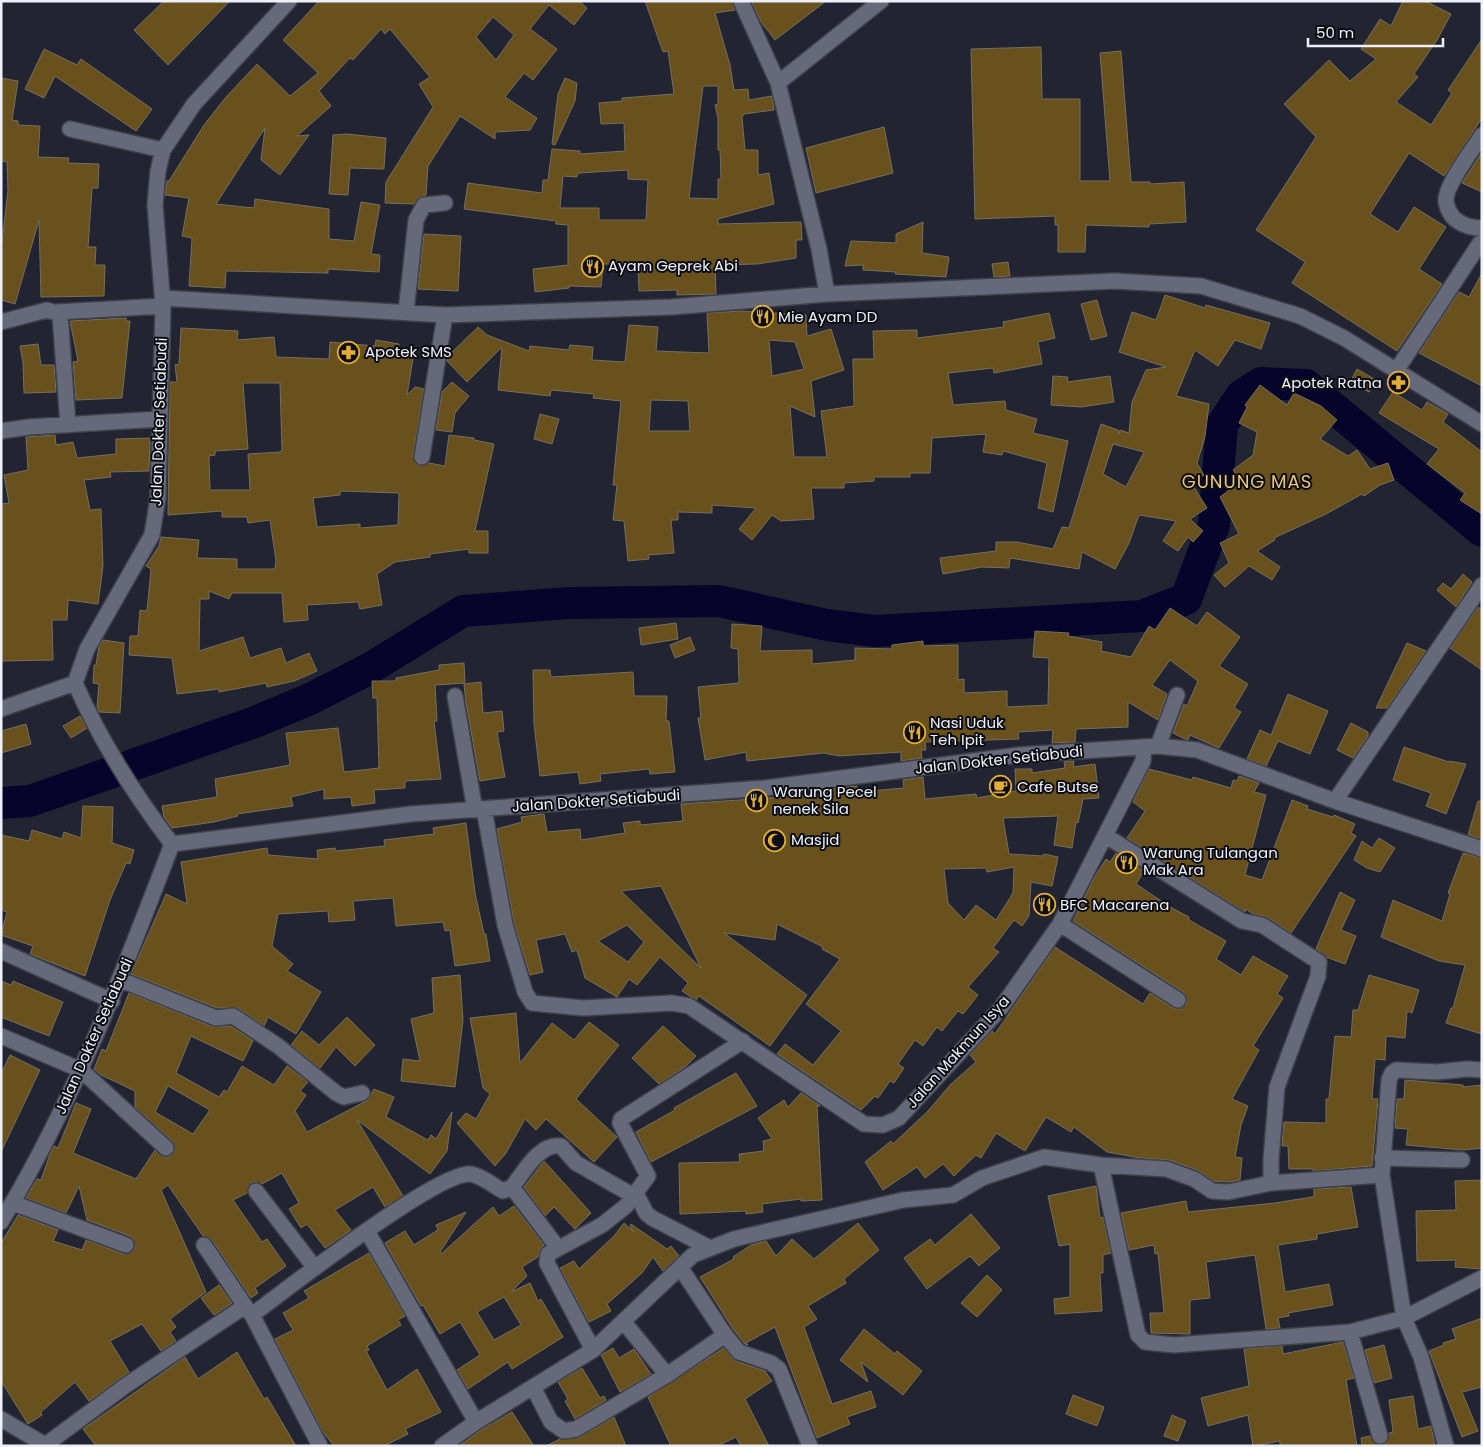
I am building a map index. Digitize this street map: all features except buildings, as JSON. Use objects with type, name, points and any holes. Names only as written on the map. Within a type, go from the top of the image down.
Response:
[{"type":"street","name":"Jalan Dokter Setiabudi","points":[[75,683],[87,649],[152,535],[158,497],[163,302],[155,205],[162,150],[194,104],[289,1]]},
{"type":"street","points":[[740,1],[778,82],[819,249],[827,294]]},
{"type":"street","points":[[778,82],[881,1]]},
{"type":"street","points":[[70,129],[162,150]]},
{"type":"street","points":[[1396,371],[1481,235],[1474,228],[1461,224],[1451,216],[1446,200],[1449,189],[1482,135]]},
{"type":"street","points":[[406,312],[416,220],[424,205],[445,203]]},
{"type":"street","points":[[1,322],[47,310],[57,312],[163,302],[446,315],[672,308],[827,294],[1115,281],[1201,286],[1300,316],[1344,338],[1482,424]]},
{"type":"street","points":[[57,312],[60,314],[68,425]]},
{"type":"street","points":[[422,457],[446,315]]},
{"type":"street","points":[[1,431],[160,420]]},
{"type":"street","points":[[1335,801],[1482,585]]},
{"type":"street","points":[[1,709],[75,683],[93,723],[149,814],[172,844]]},
{"type":"street","name":"Jalan Makmun Isya","points":[[480,809],[505,925],[525,992],[532,1003],[583,1008],[672,1003],[689,1006],[864,1124],[883,1125],[899,1118],[1001,1008],[1060,924],[1176,695]]},
{"type":"street","points":[[455,696],[480,809]]},
{"type":"street","name":"Jalan Dokter Setiabudi","points":[[1,1222],[13,1203],[81,1070],[121,980],[172,844],[411,814],[765,788],[1019,755],[1151,747],[1197,750],[1335,801],[1482,849]]},
{"type":"street","points":[[1106,836],[1242,921],[1262,925],[1319,962],[1318,976],[1278,1087],[1271,1159],[1271,1183]]},
{"type":"street","points":[[1060,924],[1178,1000]]},
{"type":"street","points":[[1,951],[112,1001]]},
{"type":"street","points":[[121,980],[216,1018],[233,1016],[278,1046],[336,1093],[344,1097],[362,1093]]},
{"type":"street","points":[[1,1036],[81,1070],[166,1148]]},
{"type":"street","points":[[593,1350],[547,1263],[548,1254],[602,1225],[626,1206],[648,1176],[620,1123],[621,1119],[743,1041]]},
{"type":"street","points":[[1446,1446],[1421,1357],[1404,1318],[1382,1175],[1382,1158],[1392,1073],[1396,1070],[1437,1072],[1467,1069],[1482,1070]]},
{"type":"street","points":[[1,1419],[45,1445],[125,1386],[315,1268],[419,1197],[458,1176],[471,1174],[503,1191],[512,1187],[544,1149],[555,1145],[561,1146],[576,1163],[634,1195],[639,1199],[646,1214],[652,1218],[710,1248]]},
{"type":"street","points":[[442,1446],[476,1422],[593,1350],[693,1255],[734,1239],[903,1200],[953,1195],[982,1178],[1044,1157],[1101,1165],[1166,1169],[1194,1178],[1212,1191],[1228,1192],[1271,1183],[1382,1175]]},
{"type":"street","points":[[1382,1158],[1462,1160]]},
{"type":"street","points":[[1101,1165],[1125,1285],[1138,1336],[1144,1342],[1174,1345],[1350,1332],[1404,1318],[1482,1278]]},
{"type":"street","points":[[512,1187],[558,1248]]},
{"type":"street","points":[[256,1191],[315,1268]]},
{"type":"street","points":[[13,1203],[126,1245]]},
{"type":"street","points":[[367,1231],[476,1422]]},
{"type":"street","points":[[204,1245],[248,1310],[320,1446]]},
{"type":"street","points":[[680,1267],[725,1335],[740,1352],[771,1363],[779,1370],[808,1445]]},
{"type":"street","points":[[623,1321],[667,1376]]},
{"type":"street","points":[[1350,1332],[1380,1436]]},
{"type":"street","points":[[533,1387],[552,1422],[564,1431],[576,1429],[667,1376],[725,1335]]},
{"type":"waterway","points":[[1,803],[30,801],[255,722],[310,699],[369,669],[463,611],[569,603],[719,601],[827,625],[875,631],[1142,616],[1186,599],[1214,525],[1222,425],[1241,396],[1261,383],[1306,385],[1482,531]]},
{"type":"place","name":"Ayam Geprek Abi","points":[[592,266]]},
{"type":"place","name":"Mie Ayam DD","points":[[762,317]]},
{"type":"place","name":"Apotek SMS","points":[[349,352]]},
{"type":"place","name":"Apotek Ratna","points":[[1398,383]]},
{"type":"place","name":"Nasi Uduk Teh Ipit","points":[[914,732]]},
{"type":"place","name":"Cafe Butse","points":[[1001,787]]},
{"type":"place","name":"Warung Pecel nenek Sila","points":[[757,801]]},
{"type":"place","name":"Masjid","points":[[775,840]]},
{"type":"place","name":"Warung Tulangan Mak Ara","points":[[1127,862]]},
{"type":"place","name":"BFC Macarena","points":[[1044,905]]},
{"type":"district","name":"GUNUNG MAS","points":[[1247,482]]}]
